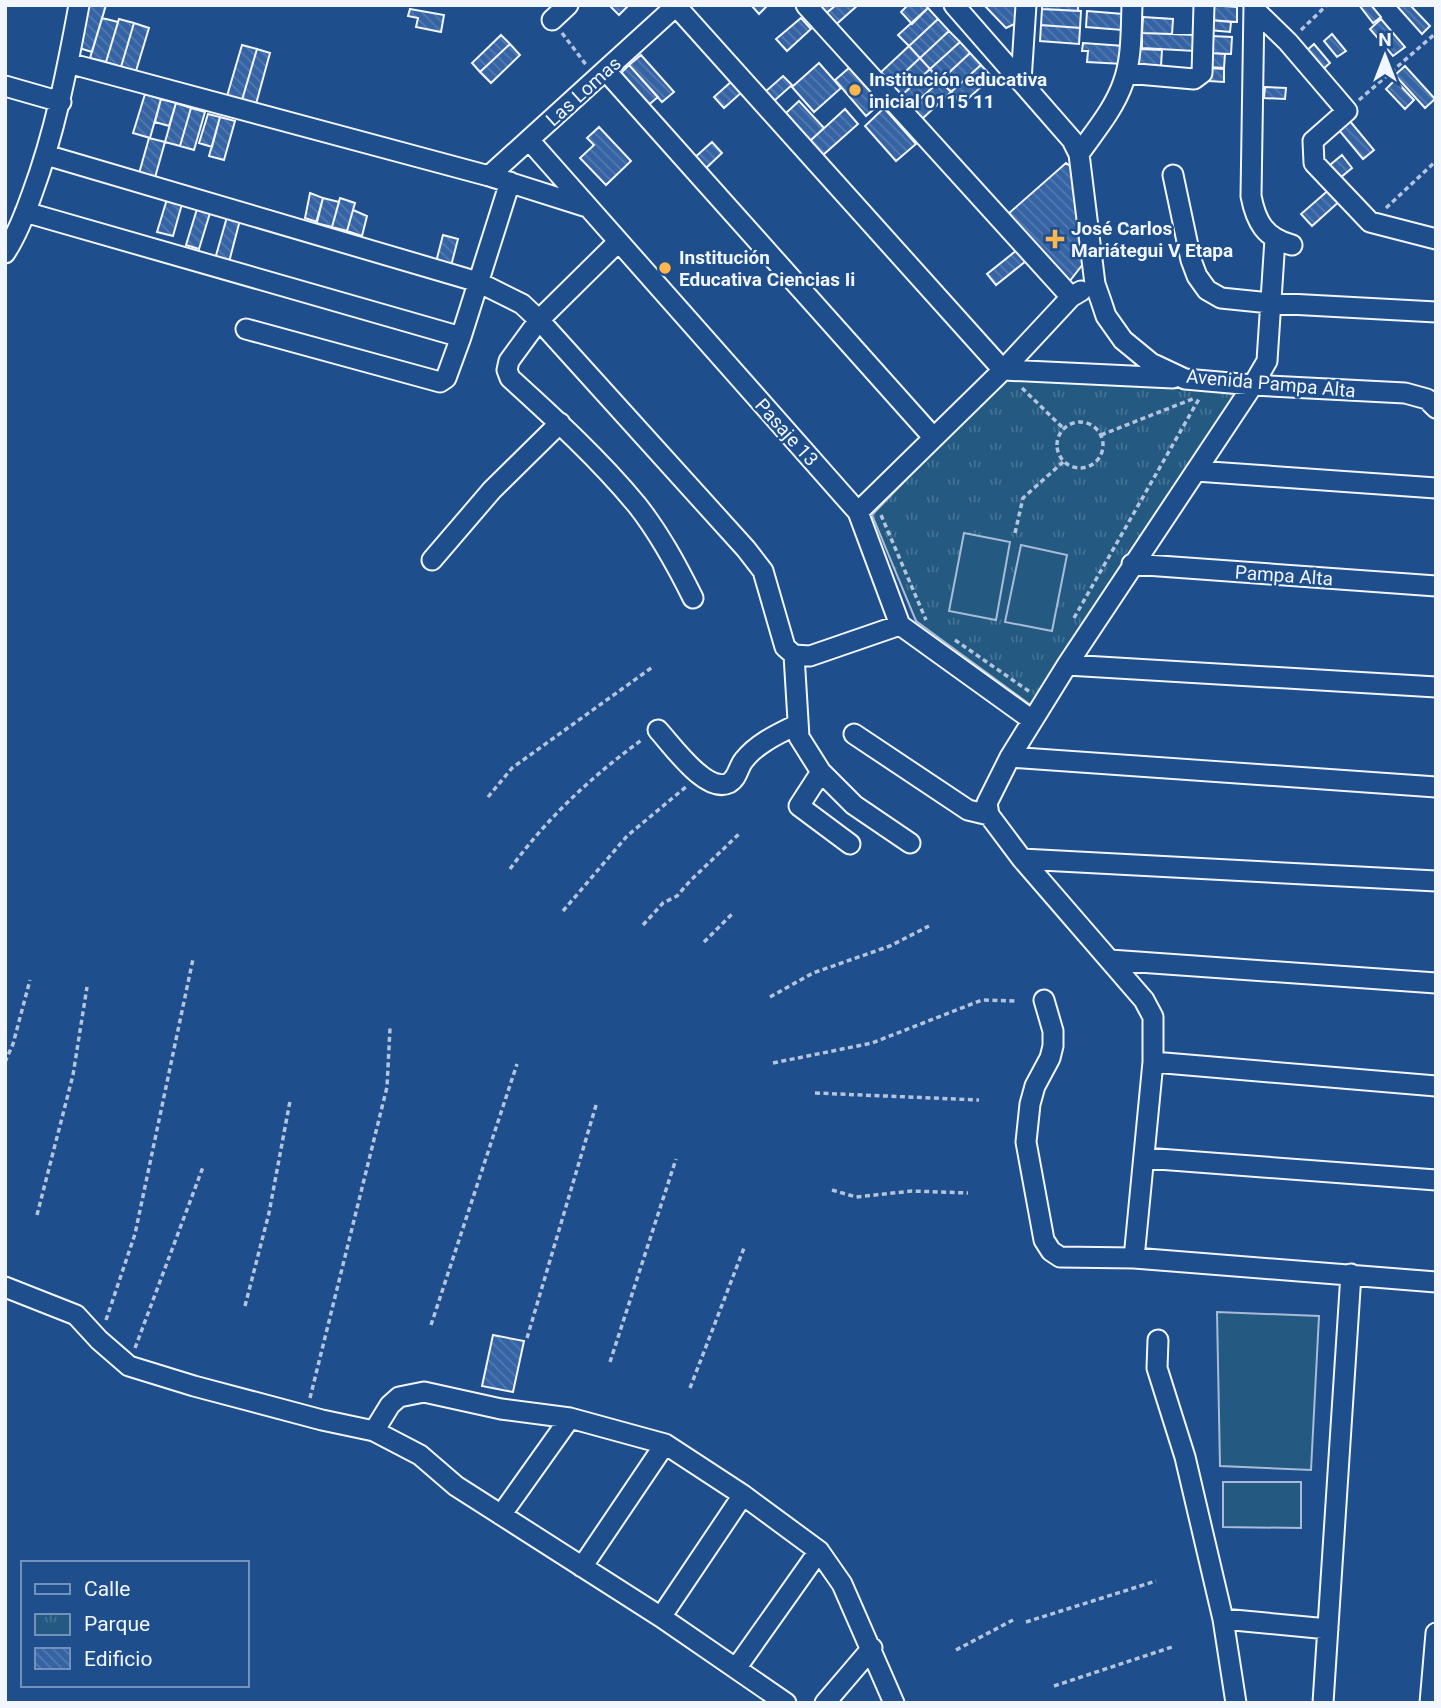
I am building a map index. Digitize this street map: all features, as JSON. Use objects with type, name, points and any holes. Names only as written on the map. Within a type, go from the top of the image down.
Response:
[{"type":"street","points":[[5,253],[25,212],[47,155],[61,102],[79,5]]},
{"type":"street","points":[[552,20],[568,5]]},
{"type":"street","points":[[677,5],[1003,370],[1185,379]]},
{"type":"street","name":"Las Lomas","points":[[489,176],[677,5]]},
{"type":"street","points":[[806,5],[1071,297]]},
{"type":"street","name":"Avenida Pampa Alta","points":[[954,5],[1072,140],[1079,154],[1095,284],[1106,316],[1123,340],[1151,363],[1185,379],[1405,393],[1427,399],[1436,408]]},
{"type":"street","points":[[1021,81],[1026,5]]},
{"type":"street","points":[[1079,154],[1113,105],[1126,73],[1132,5]]},
{"type":"street","points":[[1126,73],[1194,79],[1199,77],[1202,73],[1204,5]]},
{"type":"street","points":[[1254,7],[1347,111],[1313,141],[1314,163],[1370,222],[1436,239]]},
{"type":"street","points":[[1134,1258],[1153,1062],[1153,1017],[1144,1000],[1022,859],[989,815],[987,803],[1031,720],[1267,361],[1270,303],[1283,242],[1264,231],[1255,216],[1251,196],[1254,7]]},
{"type":"street","points":[[1252,60],[1285,40]]},
{"type":"street","points":[[68,63],[489,176],[588,207]]},
{"type":"street","points":[[602,75],[933,437]]},
{"type":"street","points":[[5,86],[61,102]]},
{"type":"street","name":"Pasaje 13","points":[[529,140],[858,512],[900,625]]},
{"type":"street","points":[[47,155],[478,282],[522,304],[746,549],[763,571],[785,647],[794,655],[810,656],[900,625],[1031,720]]},
{"type":"street","points":[[1173,176],[1186,245],[1197,276],[1208,290],[1221,298],[1436,312]]},
{"type":"street","points":[[246,329],[440,382],[446,378],[461,337],[510,182]]},
{"type":"street","points":[[25,212],[461,337]]},
{"type":"street","points":[[618,242],[539,320],[509,361],[507,370],[510,378],[560,423],[637,506],[670,553],[693,598]]},
{"type":"street","points":[[858,512],[1003,370],[1071,297],[1095,284]]},
{"type":"street","points":[[432,560],[492,490],[560,423]]},
{"type":"street","points":[[1196,471],[1436,488]]},
{"type":"street","name":"Pampa Alta","points":[[1132,564],[1436,586]]},
{"type":"street","points":[[794,655],[799,737],[821,772],[853,805],[910,843]]},
{"type":"street","points":[[1067,665],[1436,687]]},
{"type":"street","points":[[658,730],[700,776],[720,784],[729,783],[737,775],[743,761],[758,746],[798,724]]},
{"type":"street","points":[[854,734],[968,810],[989,815]]},
{"type":"street","points":[[1010,757],[1436,787]]},
{"type":"street","points":[[821,772],[799,806],[850,844]]},
{"type":"street","points":[[1022,859],[1436,881]]},
{"type":"street","points":[[1110,960],[1436,983]]},
{"type":"street","points":[[1044,1000],[1053,1031],[1053,1046],[1050,1058],[1035,1086],[1026,1142],[1044,1240],[1051,1251],[1060,1256],[1134,1258],[1436,1282]]},
{"type":"street","points":[[1153,1062],[1436,1086]]},
{"type":"street","points":[[1145,1158],[1436,1180]]},
{"type":"street","points":[[1323,1703],[1351,1274]]},
{"type":"street","points":[[5,1287],[76,1315],[129,1366],[194,1386],[374,1431],[420,1455],[456,1486],[737,1667],[768,1697],[786,1703]]},
{"type":"street","points":[[1158,1340],[1157,1368],[1185,1457],[1223,1619],[1236,1703]]},
{"type":"street","points":[[374,1431],[390,1405],[399,1397],[424,1392],[501,1409],[570,1418],[665,1444],[743,1494],[819,1551],[842,1584],[894,1703]]},
{"type":"street","points":[[501,1515],[570,1418]]},
{"type":"street","points":[[582,1567],[665,1444]]},
{"type":"street","points":[[661,1617],[743,1494]]},
{"type":"street","points":[[737,1667],[819,1551]]},
{"type":"street","points":[[1223,1619],[1328,1629]]},
{"type":"street","points":[[1430,1703],[1436,1633]]},
{"type":"street","points":[[825,1703],[872,1648]]},
{"type":"path","points":[[1285,40],[1327,5]]},
{"type":"path","points":[[552,20],[602,75]]},
{"type":"path","points":[[1347,111],[1436,33]]},
{"type":"path","points":[[1370,222],[1436,161]]},
{"type":"path","points":[[1021,387],[1063,428]]},
{"type":"path","points":[[1072,622],[1200,396],[1101,435]]},
{"type":"path","points":[[1083,422],[1096,428],[1103,440],[1101,455],[1091,466],[1076,468],[1063,462],[1056,448],[1063,428],[1069,424],[1083,422]]},
{"type":"path","points":[[1015,533],[1023,498],[1063,462]]},
{"type":"path","points":[[880,512],[926,620],[936,627]]},
{"type":"path","points":[[947,635],[1032,693]]},
{"type":"path","points":[[488,797],[512,768],[654,666]]},
{"type":"path","points":[[510,869],[535,835],[607,765],[658,730]]},
{"type":"path","points":[[563,911],[627,836],[700,776]]},
{"type":"path","points":[[643,925],[663,903],[677,896],[741,832]]},
{"type":"path","points":[[704,942],[733,913]]},
{"type":"path","points":[[770,997],[813,973],[890,946],[929,926]]},
{"type":"path","points":[[99,1340],[135,1234],[193,959]]},
{"type":"path","points":[[5,1062],[13,1044],[30,981]]},
{"type":"path","points":[[37,1215],[73,1075],[86,987]]},
{"type":"path","points":[[773,1063],[872,1043],[982,1000],[1015,1000]]},
{"type":"path","points":[[305,1415],[387,1087],[390,1028]]},
{"type":"path","points":[[431,1325],[517,1064]]},
{"type":"path","points":[[816,1093],[979,1100]]},
{"type":"path","points":[[245,1306],[269,1213],[290,1101]]},
{"type":"path","points":[[527,1338],[597,1102]]},
{"type":"path","points":[[610,1362],[676,1159]]},
{"type":"path","points":[[129,1366],[203,1167]]},
{"type":"path","points":[[832,1190],[856,1197],[912,1191],[968,1193]]},
{"type":"path","points":[[690,1388],[744,1248]]},
{"type":"path","points":[[1026,1622],[1156,1581]]},
{"type":"path","points":[[956,1650],[1013,1620]]},
{"type":"path","points":[[1054,1686],[1172,1647]]},
{"type":"green space","points":[[1009,373],[1232,389],[1238,396],[1032,706],[916,621],[872,515]]},
{"type":"green space","points":[[964,533],[1010,542],[996,620],[949,611]]},
{"type":"green space","points":[[1021,545],[1067,555],[1052,631],[1005,622]]},
{"type":"green space","points":[[1217,1312],[1319,1316],[1311,1470],[1220,1466]]},
{"type":"green space","points":[[1223,1482],[1301,1482],[1301,1528],[1223,1527]]},
{"type":"building","points":[[88,5],[106,5],[92,52],[76,47]]},
{"type":"building","points":[[609,5],[629,5],[619,15]]},
{"type":"building","points":[[751,5],[768,5],[759,14]]},
{"type":"building","points":[[815,5],[836,5],[824,15]]},
{"type":"building","points":[[836,5],[858,5],[832,28],[822,17]]},
{"type":"building","points":[[908,5],[925,5],[928,8],[912,24],[901,12]]},
{"type":"building","points":[[984,5],[1021,5],[1021,21],[1006,28]]},
{"type":"building","points":[[1042,5],[1078,5],[1078,11],[1042,9]]},
{"type":"building","points":[[1211,5],[1237,7],[1237,22],[1210,20]]},
{"type":"building","points":[[1359,5],[1371,5],[1381,17],[1373,23]]},
{"type":"building","points":[[1396,5],[1410,5],[1430,26],[1422,34]]},
{"type":"building","points":[[928,8],[938,19],[909,46],[898,35]]},
{"type":"building","points":[[410,9],[444,15],[441,32],[416,27],[418,18],[408,16]]},
{"type":"building","points":[[1042,9],[1081,11],[1080,28],[1041,25]]},
{"type":"building","points":[[1087,11],[1123,14],[1122,30],[1086,27]]},
{"type":"building","points":[[1143,17],[1173,19],[1172,34],[1142,33]]},
{"type":"building","points":[[102,18],[118,22],[106,62],[90,58]]},
{"type":"building","points":[[801,18],[811,29],[787,51],[776,39]]},
{"type":"building","points":[[119,19],[134,23],[121,67],[106,62]]},
{"type":"building","points":[[938,19],[949,31],[920,58],[909,46]]},
{"type":"building","points":[[1381,19],[1405,47],[1393,56],[1370,29]]},
{"type":"building","points":[[1210,20],[1231,22],[1230,32],[1209,30]]},
{"type":"building","points":[[134,23],[149,28],[136,71],[121,67]]},
{"type":"building","points":[[1041,25],[1080,28],[1079,44],[1040,41]]},
{"type":"building","points":[[949,31],[960,42],[930,69],[920,58]]},
{"type":"building","points":[[1142,33],[1196,35],[1195,51],[1142,48]]},
{"type":"building","points":[[1332,34],[1346,51],[1337,57],[1324,41]]},
{"type":"building","points":[[501,35],[510,44],[480,72],[472,63]]},
{"type":"building","points":[[1211,36],[1232,37],[1231,54],[1209,53]]},
{"type":"building","points":[[960,42],[970,53],[940,81],[930,69]]},
{"type":"building","points":[[1083,43],[1124,46],[1123,64],[1087,62],[1088,51],[1082,51]]},
{"type":"building","points":[[510,44],[520,55],[491,83],[480,72]]},
{"type":"building","points":[[1314,44],[1330,63],[1321,71],[1305,52]]},
{"type":"building","points":[[242,45],[257,49],[242,100],[227,96]]},
{"type":"building","points":[[909,46],[920,58],[891,85],[880,73]]},
{"type":"building","points":[[257,49],[270,53],[256,104],[242,100]]},
{"type":"building","points":[[1139,49],[1162,50],[1161,66],[1138,65]]},
{"type":"building","points":[[970,53],[981,65],[951,92],[940,81]]},
{"type":"building","points":[[1209,53],[1225,54],[1224,68],[1209,67]]},
{"type":"building","points":[[641,55],[674,92],[662,102],[629,65]]},
{"type":"building","points":[[920,58],[930,69],[901,96],[891,85]]},
{"type":"building","points":[[819,63],[841,88],[814,112],[792,87]]},
{"type":"building","points":[[629,65],[658,97],[646,107],[618,76]]},
{"type":"building","points":[[981,65],[992,77],[962,104],[951,92]]},
{"type":"building","points":[[1405,66],[1435,99],[1425,108],[1395,75]]},
{"type":"building","points":[[849,68],[881,103],[866,116],[835,80]]},
{"type":"building","points":[[1209,68],[1224,69],[1224,82],[1209,81]]},
{"type":"building","points":[[930,69],[940,81],[911,107],[901,96]]},
{"type":"building","points":[[783,76],[792,85],[774,101],[765,92]]},
{"type":"building","points":[[1395,80],[1414,100],[1405,109],[1386,89]]},
{"type":"building","points":[[732,81],[742,92],[724,108],[714,97]]},
{"type":"building","points":[[940,81],[951,92],[922,119],[911,107]]},
{"type":"building","points":[[1265,87],[1286,88],[1285,99],[1264,98]]},
{"type":"building","points":[[145,94],[161,99],[150,138],[133,133]]},
{"type":"building","points":[[161,99],[176,103],[169,126],[155,122]]},
{"type":"building","points":[[799,101],[824,128],[810,141],[786,113]]},
{"type":"building","points":[[176,103],[191,108],[180,146],[165,142]]},
{"type":"building","points":[[191,108],[205,112],[194,150],[180,146]]},
{"type":"building","points":[[884,108],[916,144],[896,161],[865,126]]},
{"type":"building","points":[[845,109],[858,124],[823,155],[810,141]]},
{"type":"building","points":[[208,114],[220,117],[212,147],[199,143]]},
{"type":"building","points":[[220,117],[235,121],[224,160],[209,156]]},
{"type":"building","points":[[1349,120],[1374,150],[1363,159],[1338,129]]},
{"type":"building","points":[[599,127],[631,161],[606,185],[580,158],[594,145],[587,138]]},
{"type":"building","points":[[149,138],[165,142],[154,181],[138,177]]},
{"type":"building","points":[[712,142],[722,153],[704,170],[693,159]]},
{"type":"building","points":[[1342,155],[1352,168],[1340,178],[1330,165]]},
{"type":"building","name":"José Carlos Mariátegui V Etapa","points":[[1066,163],[1073,168],[1083,264],[1069,282],[1008,214]]},
{"type":"building","points":[[1331,188],[1341,200],[1312,226],[1301,214]]},
{"type":"building","points":[[310,193],[323,198],[317,222],[305,218]]},
{"type":"building","points":[[323,198],[339,202],[332,227],[316,223]]},
{"type":"building","points":[[340,198],[355,203],[347,231],[332,227]]},
{"type":"building","points":[[167,199],[182,204],[173,236],[157,232]]},
{"type":"building","points":[[197,209],[210,213],[199,249],[186,245]]},
{"type":"building","points":[[353,210],[367,216],[362,236],[347,231]]},
{"type":"building","points":[[227,217],[240,220],[229,262],[215,259]]},
{"type":"building","points":[[443,235],[458,239],[451,266],[436,262]]},
{"type":"building","points":[[1017,250],[1026,261],[996,285],[987,274]]},
{"type":"building","points":[[493,1335],[524,1341],[513,1392],[482,1386]]},
{"type":"place","name":"Institución educativa inicial 0115 11","points":[[855,90]]},
{"type":"place","name":"José Carlos Mariátegui V Etapa","points":[[1055,239]]},
{"type":"place","name":"Institución Educativa Ciencias Ii","points":[[665,268]]}]
